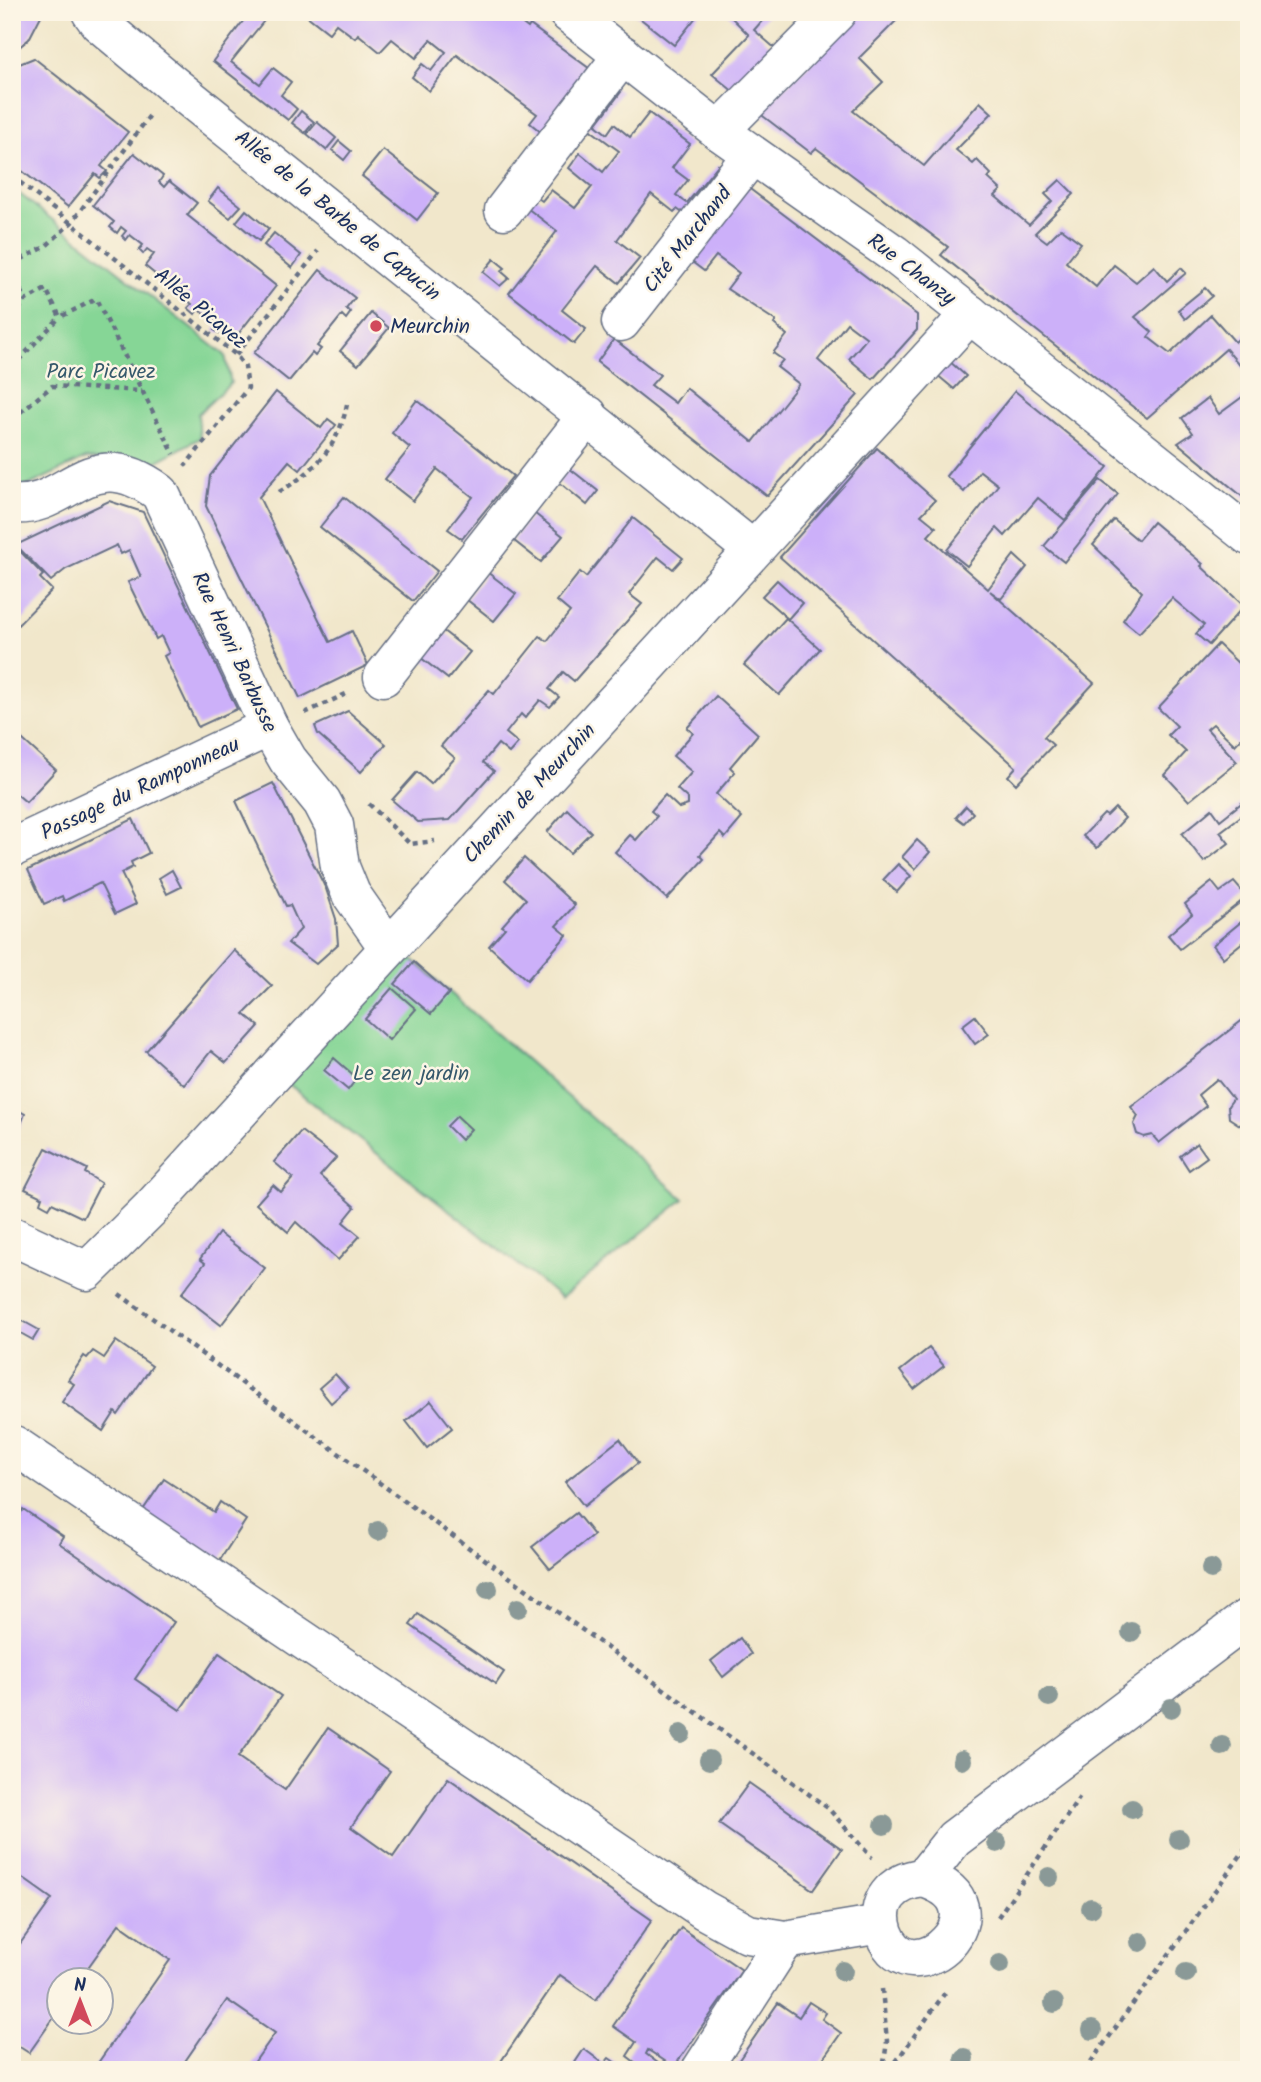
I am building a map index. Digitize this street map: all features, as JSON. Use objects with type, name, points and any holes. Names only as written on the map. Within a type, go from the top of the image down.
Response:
[{"type":"street","name":"Rue Chanzy","points":[[567,12],[719,131],[833,209],[970,314],[1249,536]]},
{"type":"street","points":[[719,131],[837,12]]},
{"type":"street","name":"Allée de la Barbe de Capucin","points":[[95,18],[172,84],[753,550]]},
{"type":"street","points":[[504,209],[623,55]]},
{"type":"street","name":"Cité Marchand","points":[[621,322],[752,155]]},
{"type":"street","name":"Chemin de Meurchin","points":[[87,1271],[150,1209],[970,314]]},
{"type":"street","points":[[383,677],[588,415]]},
{"type":"street","points":[[12,504],[37,501],[99,473],[171,481]]},
{"type":"street","name":"Rue Henri Barbusse","points":[[171,481],[281,723],[288,760],[322,802],[334,825],[340,867],[351,894],[388,947]]},
{"type":"street","name":"Passage du Ramponneau","points":[[12,848],[281,723]]},
{"type":"street","points":[[12,1236],[87,1271]]},
{"type":"street","points":[[13,1445],[704,1910],[748,1934],[785,1940],[875,1925]]},
{"type":"street","points":[[875,1925],[881,1906],[954,1839],[1249,1617]]},
{"type":"street","points":[[875,1925],[888,1943],[906,1955],[927,1957],[951,1943],[957,1931],[956,1903],[938,1883],[909,1882]]},
{"type":"street","points":[[701,2070],[785,1940]]},
{"type":"path","points":[[12,264],[45,247],[72,222],[172,84]]},
{"type":"path","name":"Allée Picavez","points":[[12,176],[236,355],[245,367],[248,388],[171,481]]},
{"type":"path","points":[[236,355],[343,219]]},
{"type":"path","points":[[12,272],[26,300]]},
{"type":"path","points":[[12,318],[26,300],[46,289],[60,317]]},
{"type":"path","points":[[12,367],[60,317],[96,299],[143,391],[171,481]]},
{"type":"path","points":[[12,388],[18,414],[52,386],[143,391]]},
{"type":"path","points":[[279,492],[308,475],[342,429],[347,404]]},
{"type":"path","points":[[281,723],[383,677]]},
{"type":"path","points":[[365,800],[410,844],[491,834]]},
{"type":"path","points":[[87,1271],[828,1808],[909,1882]]},
{"type":"path","points":[[995,1922],[1089,1783]]},
{"type":"path","points":[[1085,2070],[1249,1844]]},
{"type":"path","points":[[875,1925],[887,2041],[883,2070]]},
{"type":"path","points":[[890,2070],[950,1986]]},
{"type":"green space","name":"Parc Picavez","points":[[12,188],[225,355],[231,383],[198,414],[200,438],[152,464],[86,458],[19,490],[12,489]]},
{"type":"green space","name":"Le zen jardin","points":[[403,951],[684,1199],[561,1298],[286,1082]]},
{"type":"building","points":[[12,12],[43,12],[29,39],[12,53]]},
{"type":"building","points":[[250,12],[271,12],[231,62],[260,84],[273,68],[291,82],[281,95],[297,109],[288,120],[213,61]]},
{"type":"building","points":[[302,12],[507,12],[528,28],[530,25],[601,77],[552,141],[530,123],[537,114],[457,55],[429,91],[412,77],[422,64],[431,71],[446,52],[431,40],[416,58],[392,39],[380,52],[358,34],[355,38],[336,24],[329,33]]},
{"type":"building","points":[[632,12],[700,12],[674,45]]},
{"type":"building","points":[[726,12],[770,12],[754,30],[777,50],[735,93],[712,74],[749,35]]},
{"type":"building","points":[[862,12],[905,12],[859,58],[883,82],[853,111],[924,166],[980,102],[992,113],[956,150],[973,164],[977,160],[991,174],[988,178],[1001,190],[995,196],[1029,225],[1052,201],[1045,194],[1060,180],[1074,194],[1035,233],[1047,242],[1061,228],[1081,243],[1066,262],[1096,287],[1114,265],[1136,282],[1154,266],[1167,281],[1181,268],[1186,273],[1135,317],[1152,332],[1148,337],[1170,354],[1211,315],[1235,342],[1249,329],[1249,376],[1226,349],[1147,418],[941,255],[948,247],[816,148],[811,153],[759,113]]},
{"type":"building","points":[[34,58],[128,132],[101,166],[107,171],[100,178],[95,174],[68,207],[12,163],[12,67]]},
{"type":"building","points":[[606,81],[621,92],[596,125],[607,134],[614,124],[630,137],[649,113],[690,144],[672,168],[688,180],[676,195],[687,203],[718,165],[732,176],[688,217],[677,209],[674,212],[651,194],[617,240],[640,258],[619,283],[597,266],[562,310],[586,329],[574,344],[509,293],[557,231],[527,208],[523,187],[542,201],[551,190],[575,208],[592,187],[569,168],[580,153],[603,172],[619,151],[577,120]]},
{"type":"building","points":[[301,111],[314,122],[305,133],[292,123]]},
{"type":"building","points":[[317,122],[336,138],[326,150],[307,134]]},
{"type":"building","points":[[339,141],[351,151],[344,160],[332,150]]},
{"type":"building","points":[[383,150],[438,193],[417,220],[362,176]]},
{"type":"building","points":[[134,153],[163,176],[159,182],[164,187],[169,181],[197,203],[187,215],[276,286],[235,338],[223,328],[219,333],[214,330],[218,324],[198,309],[195,314],[188,308],[192,304],[145,266],[154,254],[147,249],[143,254],[139,250],[143,245],[130,235],[126,240],[122,236],[126,231],[121,227],[117,233],[110,227],[114,222],[93,205]]},
{"type":"building","points":[[738,180],[917,315],[917,330],[873,379],[849,359],[867,338],[847,323],[818,360],[858,395],[767,496],[597,362],[614,339],[660,375],[651,385],[675,403],[686,388],[753,442],[799,384],[777,367],[783,360],[773,353],[787,335],[774,324],[776,321],[727,289],[739,273],[716,256],[704,271],[692,262]]},
{"type":"building","points":[[218,188],[241,206],[230,218],[208,201]]},
{"type":"building","points":[[246,210],[269,229],[259,241],[236,222]]},
{"type":"building","points":[[274,233],[301,255],[292,268],[264,245]]},
{"type":"building","points":[[494,259],[505,268],[501,271],[509,278],[500,286],[483,272]]},
{"type":"building","points":[[320,270],[355,298],[346,309],[351,312],[346,319],[342,315],[317,346],[321,349],[315,356],[312,353],[289,381],[254,353]]},
{"type":"building","points":[[1205,288],[1212,296],[1185,319],[1178,310]]},
{"type":"building","points":[[371,313],[389,328],[358,365],[340,351]]},
{"type":"building","points":[[948,360],[966,376],[954,389],[936,374]]},
{"type":"building","points":[[1015,391],[1108,467],[1065,520],[1038,498],[1005,536],[997,528],[967,566],[947,550],[998,485],[980,471],[964,492],[946,476]]},
{"type":"building","points":[[276,392],[321,428],[328,419],[336,425],[300,470],[289,461],[259,497],[330,642],[352,631],[368,665],[300,698],[206,506],[210,476]]},
{"type":"building","points":[[1249,392],[1249,502],[1178,443],[1193,433],[1182,418],[1208,398],[1219,414]]},
{"type":"building","points":[[417,400],[513,476],[462,539],[448,529],[473,497],[437,469],[413,501],[385,479],[410,448],[392,433]]},
{"type":"building","points":[[877,448],[935,500],[921,515],[936,527],[928,536],[988,589],[1014,555],[1027,567],[1001,599],[990,591],[1094,683],[1044,737],[1053,745],[1016,784],[1008,776],[1016,767],[780,557]]},
{"type":"building","points":[[569,468],[598,491],[587,505],[559,482]]},
{"type":"building","points":[[1100,480],[1118,494],[1064,562],[1044,546]]},
{"type":"building","points":[[344,497],[437,571],[413,601],[320,527]]},
{"type":"building","points":[[109,501],[143,512],[237,709],[198,727],[164,656],[169,653],[161,636],[156,639],[128,582],[141,577],[129,550],[121,554],[117,545],[66,569],[51,581],[16,545]]},
{"type":"building","points":[[534,513],[563,536],[541,562],[513,540]]},
{"type":"building","points":[[633,518],[683,558],[673,569],[658,557],[629,594],[642,604],[574,681],[563,672],[549,689],[559,697],[550,707],[540,700],[525,718],[521,714],[506,733],[518,743],[509,753],[498,744],[483,762],[494,771],[450,820],[418,822],[392,800],[417,772],[431,784],[455,758],[441,746],[489,690],[494,694],[540,636],[547,641],[570,612],[557,601],[580,572],[586,577]]},
{"type":"building","points":[[1114,520],[1138,540],[1153,522],[1203,564],[1201,566],[1244,606],[1209,645],[1196,634],[1204,625],[1172,598],[1139,633],[1123,620],[1142,592],[1093,545]]},
{"type":"building","points":[[14,545],[43,575],[40,578],[52,590],[12,631]]},
{"type":"building","points":[[487,572],[516,594],[494,621],[466,599]]},
{"type":"building","points":[[777,580],[802,603],[788,619],[762,596]]},
{"type":"building","points":[[786,618],[820,649],[779,695],[744,665]]},
{"type":"building","points":[[442,630],[470,652],[448,679],[420,657]]},
{"type":"building","points":[[1218,644],[1240,665],[1245,659],[1249,662],[1249,730],[1235,745],[1213,724],[1207,729],[1237,762],[1189,801],[1165,775],[1186,752],[1168,735],[1177,726],[1158,708]]},
{"type":"building","points":[[716,696],[758,734],[730,767],[735,772],[716,794],[742,818],[725,838],[720,833],[700,855],[704,859],[667,899],[615,852],[630,835],[636,840],[657,816],[651,811],[665,795],[679,808],[688,805],[688,799],[677,789],[692,772],[673,756],[693,733],[687,728]]},
{"type":"building","points":[[348,711],[386,744],[361,772],[318,734],[315,726]]},
{"type":"building","points":[[12,730],[56,770],[26,802],[12,790]]},
{"type":"building","points":[[273,783],[326,889],[336,919],[338,944],[316,964],[288,943],[301,929],[290,905],[286,906],[236,801]]},
{"type":"building","points":[[1249,797],[1249,810],[1220,832],[1229,843],[1204,862],[1182,834],[1212,809],[1220,820]]},
{"type":"building","points":[[966,806],[973,813],[964,823],[956,817]]},
{"type":"building","points":[[1115,808],[1125,818],[1097,848],[1083,836],[1104,814],[1107,816]]},
{"type":"building","points":[[567,809],[591,832],[570,853],[547,832]]},
{"type":"building","points":[[133,819],[149,853],[131,862],[133,867],[121,873],[136,904],[115,914],[100,883],[64,901],[62,896],[44,904],[28,870]]},
{"type":"building","points":[[917,840],[930,852],[915,869],[902,857]]},
{"type":"building","points":[[524,858],[575,905],[556,926],[567,935],[527,980],[489,946],[505,928],[502,926],[526,899],[505,880]]},
{"type":"building","points":[[898,864],[911,876],[897,892],[883,880]]},
{"type":"building","points":[[172,870],[181,887],[167,894],[159,878]]},
{"type":"building","points":[[1212,882],[1220,892],[1234,882],[1247,897],[1180,949],[1168,935],[1192,914],[1185,904]]},
{"type":"building","points":[[1241,922],[1249,932],[1249,937],[1223,958],[1213,945]]},
{"type":"building","points":[[234,950],[272,986],[244,1014],[259,1026],[226,1063],[211,1051],[184,1085],[146,1051]]},
{"type":"building","points":[[414,962],[449,993],[431,1014],[395,984]]},
{"type":"building","points":[[392,988],[416,1009],[389,1040],[365,1019]]},
{"type":"building","points":[[1249,1015],[1249,1123],[1243,1127],[1229,1118],[1228,1106],[1233,1099],[1217,1079],[1198,1095],[1206,1106],[1159,1143],[1152,1135],[1144,1137],[1137,1134],[1134,1124],[1138,1116],[1131,1107]]},
{"type":"building","points":[[975,1016],[989,1034],[975,1044],[962,1026]]},
{"type":"building","points":[[334,1058],[357,1078],[348,1090],[324,1070]]},
{"type":"building","points":[[16,1109],[25,1114],[12,1146],[12,1113]]},
{"type":"building","points":[[457,1116],[471,1129],[461,1140],[447,1126]]},
{"type":"building","points":[[301,1131],[336,1158],[320,1176],[355,1207],[343,1222],[360,1236],[338,1260],[296,1222],[288,1232],[256,1204],[273,1185],[281,1192],[293,1178],[274,1162]]},
{"type":"building","points":[[1197,1143],[1207,1157],[1189,1170],[1180,1156]]},
{"type":"building","points":[[46,1148],[87,1169],[85,1173],[101,1183],[83,1218],[52,1203],[49,1208],[40,1203],[42,1197],[25,1189]]},
{"type":"building","points":[[219,1233],[265,1268],[221,1325],[181,1294],[205,1263],[200,1259]]},
{"type":"building","points":[[21,1320],[39,1330],[33,1340],[15,1330]]},
{"type":"building","points":[[116,1341],[152,1366],[118,1415],[115,1412],[103,1431],[62,1402],[74,1384],[68,1380],[84,1356],[87,1358],[93,1351],[104,1358]]},
{"type":"building","points":[[929,1348],[944,1366],[914,1389],[900,1371]]},
{"type":"building","points":[[335,1374],[348,1388],[331,1403],[319,1388]]},
{"type":"building","points":[[431,1401],[452,1428],[427,1448],[406,1421]]},
{"type":"building","points":[[620,1439],[638,1463],[584,1506],[565,1482]]},
{"type":"building","points":[[164,1479],[214,1512],[220,1502],[246,1520],[216,1566],[139,1516]]},
{"type":"building","points":[[23,1509],[63,1536],[59,1543],[174,1622],[135,1679],[180,1710],[219,1653],[281,1696],[238,1757],[285,1790],[328,1728],[390,1771],[351,1827],[393,1857],[448,1778],[652,1920],[596,2000],[560,1975],[495,2070],[249,2070],[275,2033],[227,2000],[179,2070],[93,2070],[170,1960],[119,1924],[89,1966],[46,1966],[46,2029],[29,2053],[12,2042],[12,1955],[52,1899],[14,1872],[12,1874],[12,1512],[19,1516]]},
{"type":"building","points":[[576,1513],[594,1535],[550,1569],[532,1547]]},
{"type":"building","points":[[418,1614],[504,1672],[496,1684],[410,1625]]},
{"type":"building","points":[[740,1638],[751,1654],[723,1677],[711,1661]]},
{"type":"building","points":[[749,1783],[842,1849],[813,1890],[719,1824]]},
{"type":"building","points":[[681,1928],[742,1970],[674,2067],[648,2050],[646,2054],[667,2070],[645,2070],[627,2056],[636,2042],[613,2026]]},
{"type":"building","points":[[809,2002],[826,2013],[822,2019],[841,2033],[815,2070],[732,2070],[778,2003],[799,2017]]},
{"type":"building","points":[[584,2049],[604,2064],[609,2058],[626,2070],[570,2070]]},
{"type":"place","name":"Meurchin","points":[[376,326]]}]
